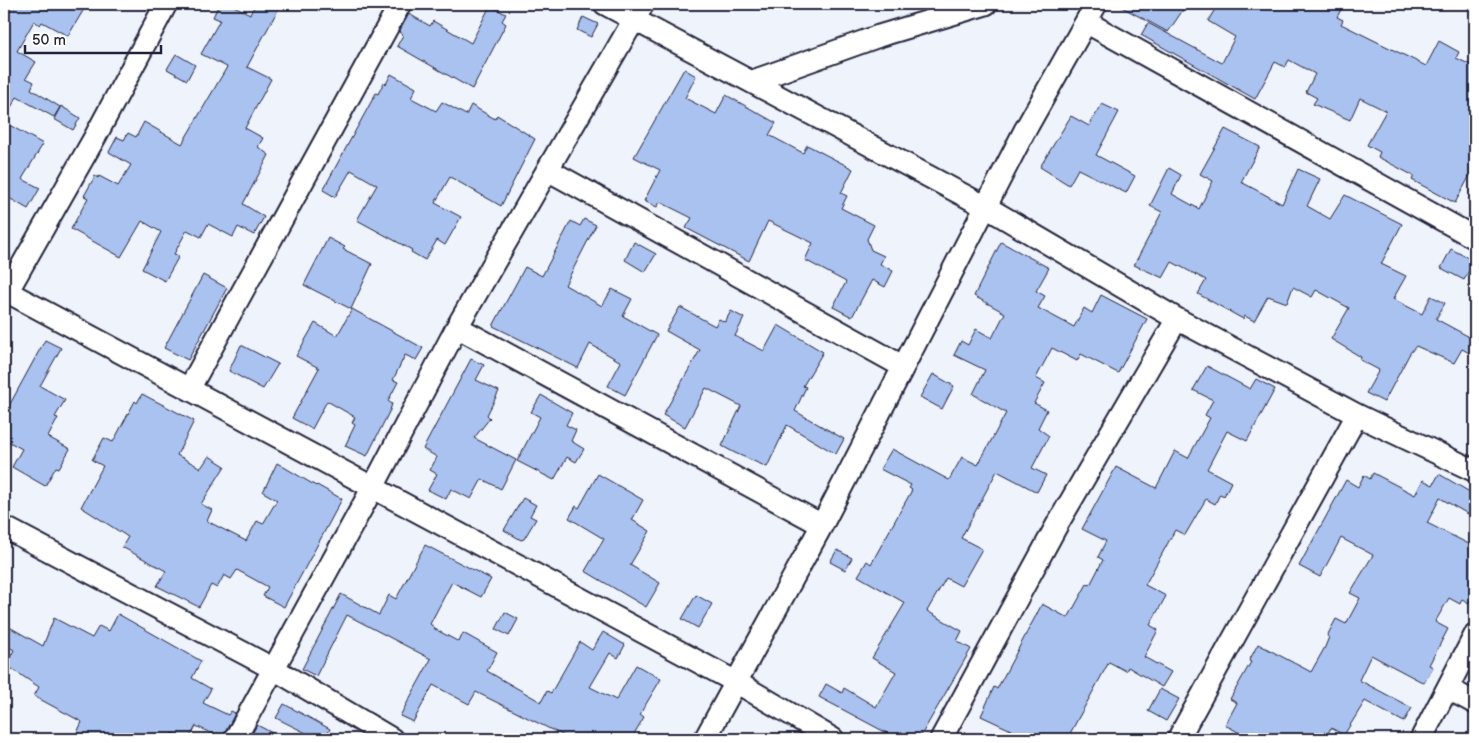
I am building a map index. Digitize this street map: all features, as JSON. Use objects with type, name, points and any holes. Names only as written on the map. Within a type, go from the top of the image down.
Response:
[{"type":"street","points":[[166,4],[6,291],[372,489],[736,682],[833,739]]},
{"type":"street","points":[[189,389],[400,4]]},
{"type":"street","points":[[605,4],[639,12],[753,81],[986,207],[1177,319],[1357,415],[1475,470]]},
{"type":"street","points":[[753,81],[879,36],[986,4]]},
{"type":"street","points":[[235,739],[458,327],[639,12]]},
{"type":"street","points":[[705,739],[822,525],[902,366],[1024,132],[1091,13],[1475,238]]},
{"type":"street","points":[[548,170],[902,366]]},
{"type":"street","points":[[941,739],[1058,523],[1177,319]]},
{"type":"street","points":[[458,327],[822,525]]},
{"type":"street","points":[[1178,739],[1357,415]]},
{"type":"street","points":[[4,527],[274,670],[392,739]]},
{"type":"street","points":[[1421,739],[1449,689],[1475,635]]},
{"type":"street","points":[[1449,689],[1475,703]]},
{"type":"building","points":[[13,4],[87,4],[68,36],[42,22],[40,25],[34,21],[17,51],[36,62],[26,78],[34,82],[31,89],[60,107],[54,117],[17,97],[4,119],[4,20]]},
{"type":"building","points":[[219,4],[230,4],[250,14],[256,4],[281,4],[247,67],[271,79],[245,128],[263,138],[258,147],[269,155],[243,204],[264,217],[254,235],[238,227],[233,237],[208,224],[201,237],[187,230],[174,254],[179,256],[165,281],[142,269],[161,232],[142,221],[121,257],[71,229],[88,198],[84,196],[95,176],[98,178],[99,176],[118,186],[131,165],[109,152],[117,137],[124,140],[128,133],[136,137],[144,122],[182,144],[227,67],[201,54],[220,20],[213,17]]},
{"type":"building","points":[[1116,4],[1187,4],[1168,32]]},
{"type":"building","points":[[1218,4],[1344,4],[1337,17],[1343,20],[1341,24],[1426,66],[1439,41],[1459,52],[1456,58],[1475,67],[1475,166],[1455,203],[1412,180],[1414,176],[1378,157],[1380,152],[1367,145],[1386,111],[1360,98],[1350,120],[1313,104],[1317,98],[1306,92],[1315,74],[1289,60],[1285,67],[1275,62],[1255,99],[1141,35],[1148,23],[1222,63],[1235,37],[1208,21]]},
{"type":"building","points":[[490,6],[506,14],[502,21],[506,24],[472,89],[397,46],[403,35],[399,32],[409,14],[430,26],[433,21],[471,43]]},
{"type":"building","points":[[583,17],[598,24],[591,37],[577,30]]},
{"type":"building","points":[[176,54],[195,65],[187,80],[167,69]]},
{"type":"building","points":[[684,69],[696,76],[685,98],[716,114],[726,95],[776,123],[769,135],[803,153],[807,145],[853,169],[841,193],[847,196],[841,208],[874,225],[867,239],[871,250],[884,256],[880,264],[893,271],[885,287],[872,280],[852,317],[833,307],[846,282],[805,260],[813,243],[768,221],[749,261],[686,228],[692,218],[660,202],[657,207],[644,201],[660,170],[634,157]]},
{"type":"building","points":[[391,74],[416,88],[411,98],[436,111],[442,102],[466,115],[471,105],[495,119],[497,115],[535,139],[501,206],[450,177],[435,203],[461,217],[445,245],[437,240],[425,260],[411,252],[412,250],[357,220],[377,185],[351,170],[335,197],[323,190],[376,93],[378,94],[384,82],[386,84]]},
{"type":"building","points":[[1102,104],[1119,112],[1096,155],[1135,176],[1126,193],[1078,169],[1069,185],[1040,167],[1071,116],[1089,126]]},
{"type":"building","points":[[61,106],[80,118],[73,130],[54,119]]},
{"type":"building","points":[[4,122],[43,144],[22,179],[40,188],[28,209],[4,195]]},
{"type":"building","points":[[1225,129],[1260,147],[1241,182],[1282,204],[1298,169],[1320,179],[1307,206],[1330,219],[1345,195],[1402,224],[1381,264],[1406,276],[1393,299],[1422,314],[1431,296],[1445,303],[1436,319],[1475,340],[1475,356],[1462,349],[1454,363],[1416,346],[1410,353],[1384,402],[1366,393],[1379,370],[1360,360],[1361,357],[1331,339],[1349,308],[1318,291],[1316,290],[1312,297],[1293,287],[1287,303],[1268,296],[1254,321],[1245,316],[1243,319],[1198,294],[1206,280],[1172,262],[1163,278],[1134,265],[1162,212],[1150,206],[1169,168],[1181,175],[1172,194],[1199,209],[1213,181],[1200,174]]},
{"type":"building","points":[[584,219],[596,225],[565,285],[602,306],[612,289],[632,299],[623,316],[657,335],[625,395],[608,386],[621,362],[590,344],[578,368],[493,326],[525,267],[542,276],[571,221],[580,226]]},
{"type":"building","points":[[328,238],[345,247],[343,249],[372,264],[351,309],[304,285]]},
{"type":"building","points":[[634,242],[656,254],[645,272],[625,260]]},
{"type":"building","points":[[1001,242],[1049,268],[1036,291],[1045,296],[1038,308],[1074,327],[1084,308],[1092,313],[1101,295],[1147,319],[1118,373],[1081,354],[1077,361],[1052,348],[1036,378],[1045,383],[1034,403],[1047,410],[1038,428],[1049,436],[1032,468],[1046,475],[1037,492],[997,471],[961,538],[982,549],[961,586],[946,578],[927,611],[962,631],[957,641],[971,649],[919,739],[898,739],[819,697],[826,684],[842,693],[844,688],[876,707],[896,672],[872,658],[905,603],[858,576],[867,561],[871,564],[912,490],[909,488],[911,485],[880,469],[892,449],[949,480],[962,457],[978,465],[1006,413],[973,394],[985,370],[954,355],[961,341],[968,345],[976,329],[992,338],[1005,313],[974,296]]},
{"type":"building","points":[[1451,249],[1474,261],[1464,280],[1441,268]]},
{"type":"building","points":[[203,275],[227,288],[188,360],[164,348]]},
{"type":"building","points":[[680,307],[715,326],[719,319],[725,322],[731,311],[744,318],[735,336],[764,351],[778,325],[823,352],[803,386],[806,387],[795,411],[844,439],[836,454],[787,425],[767,467],[735,453],[722,446],[741,406],[706,388],[685,427],[663,415],[700,350],[666,331]]},
{"type":"building","points":[[352,309],[423,348],[416,360],[405,355],[393,380],[398,382],[388,401],[392,404],[390,410],[367,456],[345,446],[355,425],[352,423],[355,417],[327,401],[312,429],[292,418],[319,368],[296,356],[315,323],[337,336]]},
{"type":"building","points":[[45,340],[61,348],[40,386],[65,400],[55,417],[58,418],[48,437],[70,449],[59,468],[56,467],[45,486],[12,467],[22,449],[4,439],[4,415]]},
{"type":"building","points":[[241,345],[278,364],[263,389],[229,371]]},
{"type":"building","points":[[471,359],[484,365],[476,380],[499,391],[487,415],[490,418],[474,438],[516,460],[501,489],[482,479],[471,499],[451,489],[446,499],[428,490],[437,474],[430,470],[437,457],[423,449]]},
{"type":"building","points":[[1207,366],[1250,389],[1256,379],[1275,389],[1247,441],[1227,431],[1207,469],[1231,482],[1224,496],[1220,494],[1215,504],[1206,499],[1185,535],[1175,530],[1145,585],[1166,596],[1150,625],[1158,630],[1144,657],[1171,672],[1162,687],[1128,667],[1126,671],[1109,662],[1067,739],[1006,739],[1011,730],[981,716],[994,687],[997,689],[1042,604],[1068,618],[1087,584],[1090,585],[1103,560],[1098,557],[1106,541],[1082,529],[1116,467],[1156,488],[1175,451],[1188,458],[1210,418],[1205,415],[1213,400],[1193,390]]},
{"type":"building","points":[[933,374],[954,386],[942,409],[920,397]]},
{"type":"building","points":[[142,394],[194,421],[177,455],[201,468],[209,456],[225,466],[201,504],[212,510],[207,521],[246,541],[257,521],[263,524],[277,500],[263,492],[277,463],[342,499],[284,607],[263,596],[268,587],[237,570],[231,579],[224,575],[217,588],[211,585],[199,607],[157,586],[166,571],[122,547],[128,537],[81,507],[103,466],[92,460],[104,438],[113,442],[135,401],[137,403]]},
{"type":"building","points":[[541,395],[572,413],[566,425],[576,430],[571,441],[584,449],[576,462],[567,457],[554,480],[517,461],[540,417],[531,412]]},
{"type":"building","points":[[1373,473],[1415,495],[1423,480],[1433,485],[1439,474],[1475,495],[1475,518],[1440,498],[1427,523],[1475,547],[1475,591],[1469,603],[1462,599],[1460,604],[1449,598],[1435,622],[1448,629],[1429,665],[1433,667],[1424,683],[1371,655],[1359,680],[1412,708],[1404,722],[1365,701],[1344,735],[1331,728],[1324,739],[1251,739],[1225,725],[1237,703],[1230,699],[1251,662],[1249,661],[1258,644],[1311,672],[1325,647],[1329,637],[1327,636],[1336,619],[1346,624],[1360,598],[1350,593],[1373,555],[1341,538],[1320,577],[1299,566],[1346,480],[1358,487],[1364,475],[1370,479]]},
{"type":"building","points":[[598,474],[643,500],[632,520],[650,531],[630,565],[660,583],[646,607],[585,571],[604,539],[569,518],[576,506],[579,508]]},
{"type":"building","points":[[523,498],[536,505],[530,516],[536,519],[524,539],[521,540],[504,530]]},
{"type":"building","points":[[425,545],[491,579],[481,597],[452,582],[430,624],[433,628],[459,642],[463,633],[497,652],[487,671],[541,702],[547,691],[551,693],[580,642],[592,650],[603,632],[625,645],[618,658],[610,653],[590,687],[616,700],[636,665],[661,679],[640,714],[644,717],[631,739],[570,739],[476,692],[469,704],[433,685],[413,722],[400,716],[431,659],[347,615],[316,676],[302,669],[341,594],[379,615],[389,595],[396,599]]},
{"type":"building","points":[[837,550],[852,558],[845,570],[830,562]]},
{"type":"building","points":[[696,595],[712,604],[698,628],[682,619]]},
{"type":"building","points":[[505,612],[518,619],[509,636],[496,629]]},
{"type":"building","points":[[118,614],[201,661],[192,678],[211,689],[203,703],[228,715],[231,711],[235,713],[223,739],[196,726],[189,739],[184,739],[172,733],[169,739],[87,739],[76,735],[82,722],[34,696],[39,687],[6,665],[14,650],[4,644],[4,624],[43,646],[54,618],[92,638],[99,626],[109,631]]},
{"type":"building","points":[[1160,689],[1179,699],[1166,721],[1148,711]]},
{"type":"building","points":[[284,704],[330,729],[325,739],[318,739],[276,718]]},
{"type":"building","points":[[257,725],[284,739],[249,739]]}]
